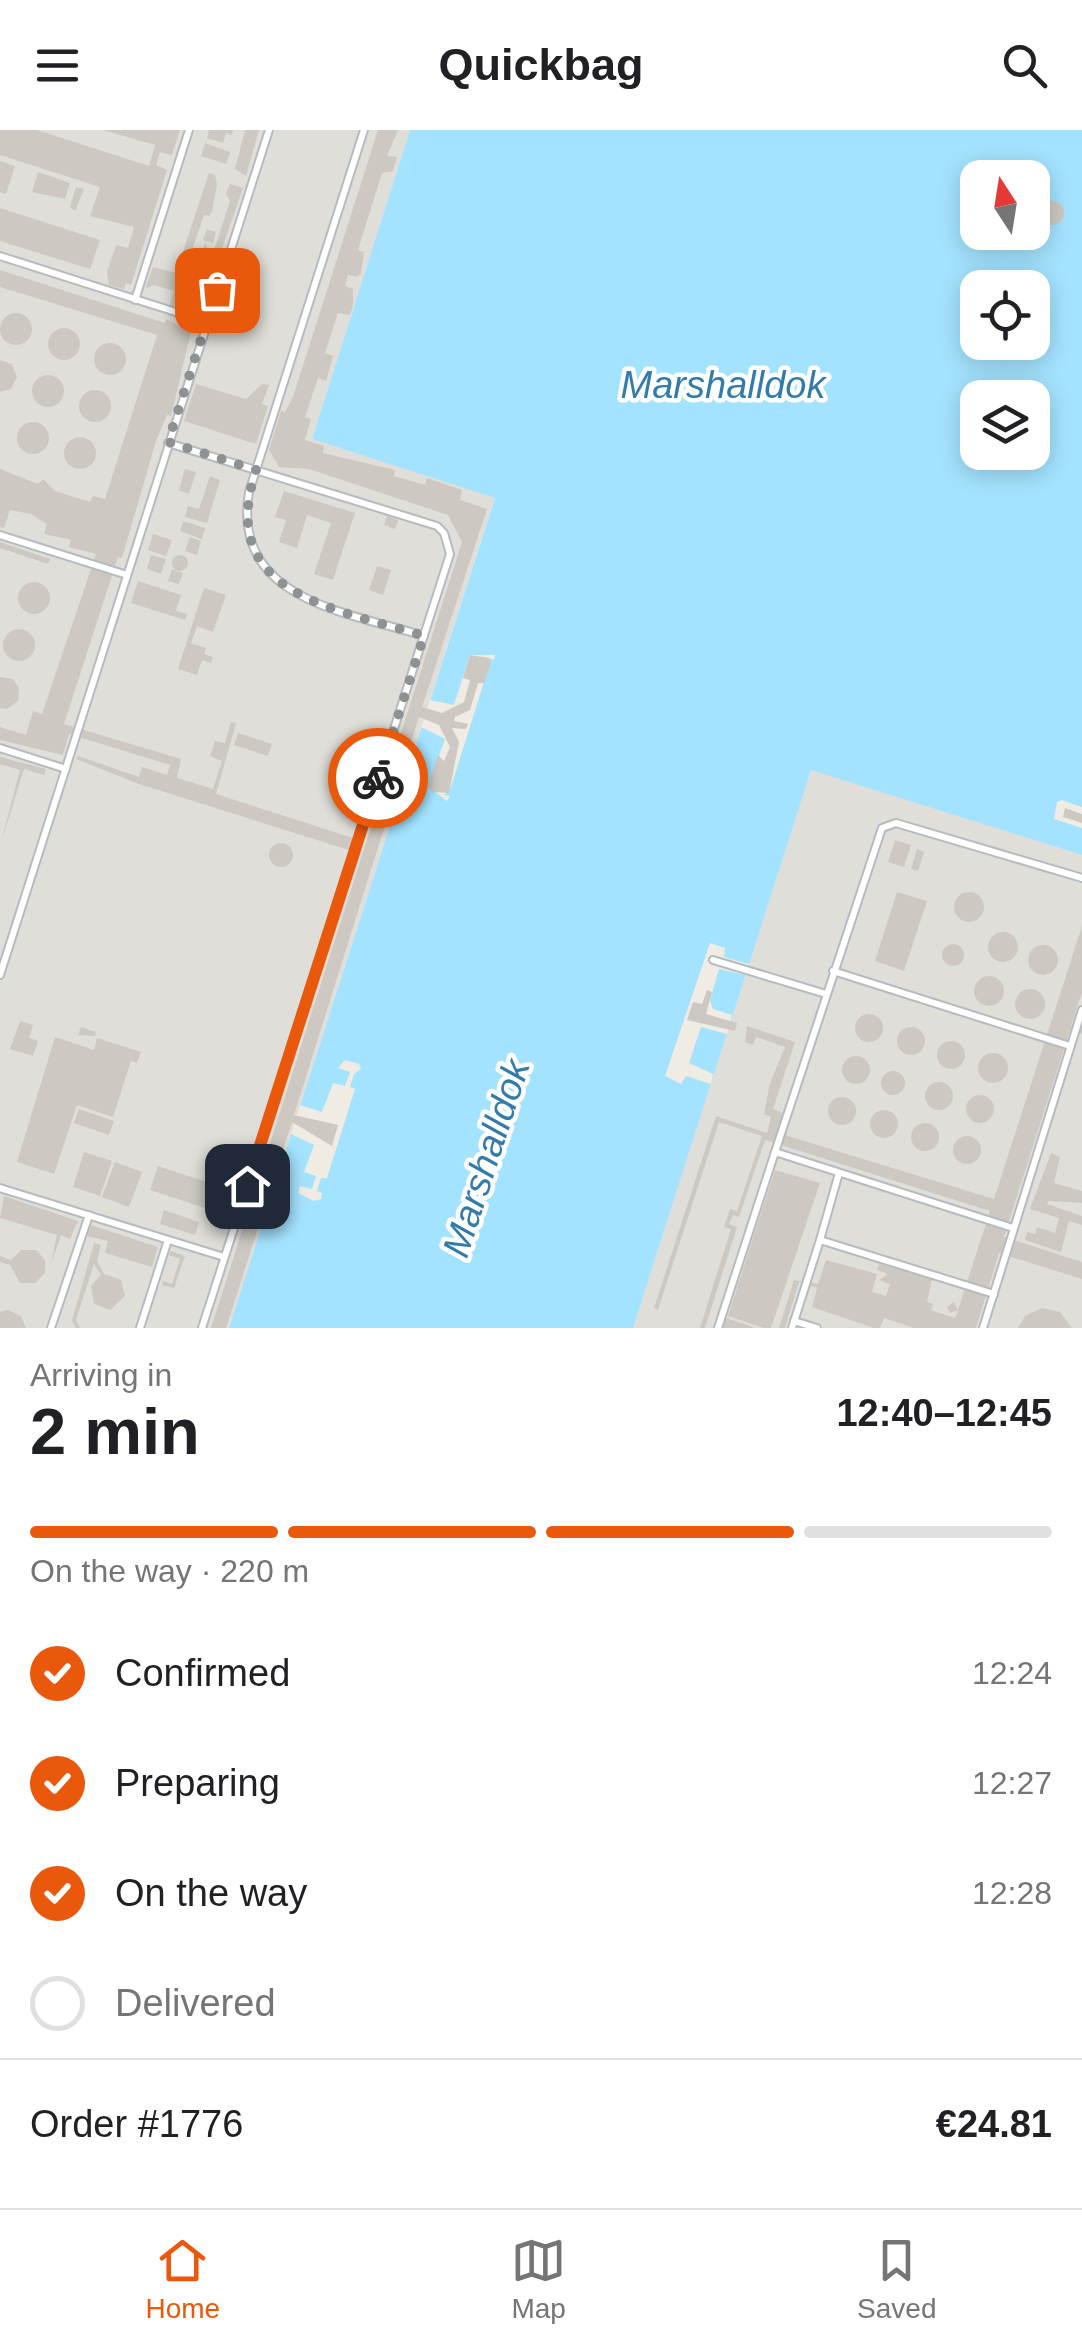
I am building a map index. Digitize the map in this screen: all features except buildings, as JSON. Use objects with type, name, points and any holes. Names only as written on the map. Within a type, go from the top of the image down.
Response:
[{"type":"lane","points":[[135,300],[189,130]]},
{"type":"lane","points":[[0,974],[270,130]]},
{"type":"lane","points":[[364,130],[256,470],[246,509],[247,527],[257,556],[281,586],[310,601],[424,636]]},
{"type":"lane","points":[[0,256],[207,322]]},
{"type":"lane","points":[[168,442],[436,526],[444,533],[450,554],[202,1328]]},
{"type":"lane","points":[[0,534],[127,575]]},
{"type":"lane","points":[[0,748],[66,769]]},
{"type":"lane","points":[[718,1328],[877,835],[889,824],[1082,878]]},
{"type":"lane","points":[[713,960],[826,994]]},
{"type":"lane","points":[[833,971],[1070,1046]]},
{"type":"lane","points":[[984,1328],[1082,1010]]},
{"type":"lane","points":[[775,1152],[1013,1228]]},
{"type":"lane","points":[[817,1328],[793,1324],[839,1173]]},
{"type":"lane","points":[[0,1188],[224,1258]]},
{"type":"lane","points":[[51,1328],[89,1215]]},
{"type":"lane","points":[[140,1328],[168,1240]]},
{"type":"lane","points":[[820,1240],[994,1294]]},
{"type":"shaded area","points":[[0,130],[410,130],[312,439],[495,497],[229,1328],[0,1328]]},
{"type":"shaded area","points":[[811,769],[1082,855],[1082,1328],[633,1328]]},
{"type":"water","name":"Marshalldok","points":[[410,130],[1082,130],[1082,855],[811,770],[633,1328],[229,1328],[495,498],[312,439]]},
{"type":"pier","points":[[470,655],[495,655],[494,660],[489,658],[451,787],[444,795],[450,796],[447,801],[428,786],[445,739],[421,727],[430,700],[454,705]]},
{"type":"pier","points":[[1057,802],[1082,807],[1082,828],[1054,819]]},
{"type":"pier","points":[[710,943],[725,948],[724,957],[749,964],[745,975],[719,969],[710,1000],[713,1009],[732,1015],[727,1034],[701,1027],[689,1063],[713,1074],[711,1084],[686,1076],[681,1084],[665,1076]]},
{"type":"pier","points":[[345,1060],[359,1064],[361,1069],[354,1074],[350,1087],[355,1089],[327,1178],[321,1178],[317,1191],[322,1193],[321,1199],[314,1201],[298,1193],[300,1186],[312,1189],[316,1176],[304,1172],[314,1145],[291,1134],[300,1105],[322,1112],[333,1083],[345,1086],[350,1072],[338,1068]]},
{"type":"way so far","points":[[217,290],[168,442],[256,470],[246,509],[247,527],[257,556],[281,586],[310,601],[424,636],[378,778]]},
{"type":"route","points":[[247,1186],[378,778]]}]
